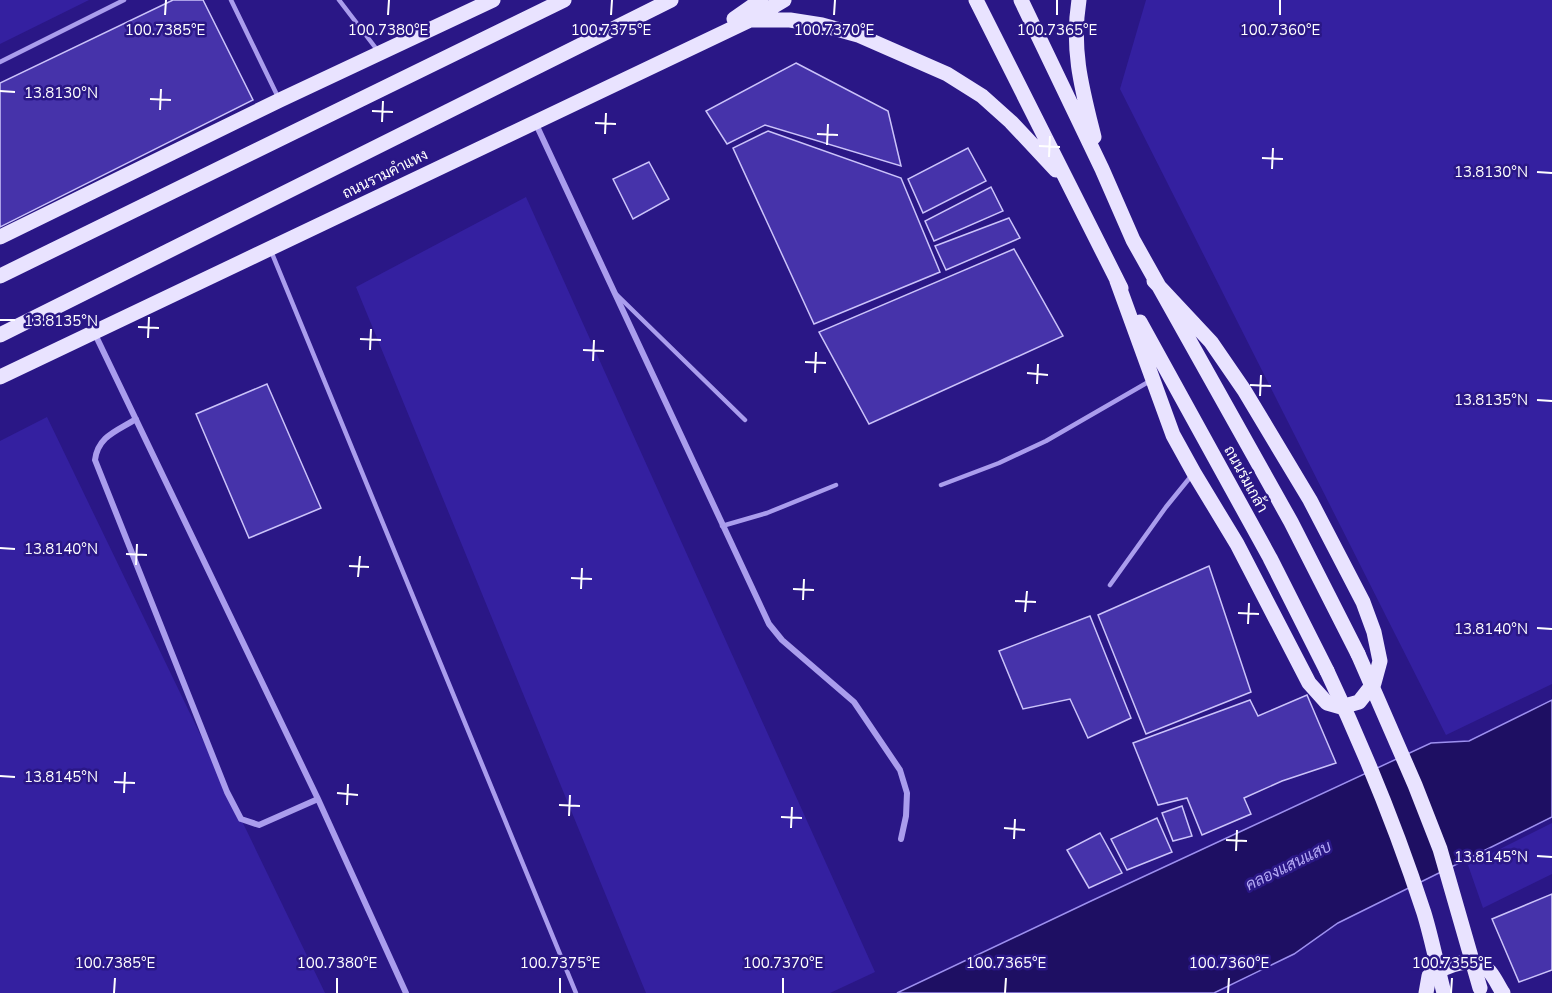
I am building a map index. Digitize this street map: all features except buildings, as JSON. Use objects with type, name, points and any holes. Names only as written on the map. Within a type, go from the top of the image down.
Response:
[{"type":"main road","points":[[0,237],[280,100],[493,0]]},
{"type":"main road","points":[[0,276],[564,0]]},
{"type":"main road","name":"ถนนรามคำแหง","points":[[0,335],[671,0]]},
{"type":"main road","points":[[700,43],[761,0]]},
{"type":"main road","name":"ถนนรามคำแหง","points":[[0,378],[534,121],[750,20],[784,0]]},
{"type":"main road","name":"ถนนร่มเกล้า","points":[[976,0],[1117,281],[1270,558],[1356,732],[1406,861],[1424,915],[1444,993]]},
{"type":"main road","name":"ถนนร่มเกล้า","points":[[1021,0],[1154,281],[1290,522],[1358,654],[1440,849],[1481,991]]},
{"type":"main road","points":[[1079,0],[1076,52],[1083,92],[1102,169]]},
{"type":"main road","points":[[750,20],[790,20],[849,32],[947,75],[982,96],[1011,122],[1068,183]]},
{"type":"main road","points":[[1117,281],[1173,435],[1237,544],[1309,683],[1326,703],[1341,707],[1359,702],[1374,683],[1380,661],[1364,602],[1310,500],[1244,390],[1211,342],[1154,281]]},
{"type":"main road","points":[[1426,993],[1429,976],[1446,966],[1469,961],[1490,971],[1503,993]]},
{"type":"street","points":[[534,121],[769,624],[782,640],[854,702],[900,770],[907,793],[906,816],[901,839]]},
{"type":"street","points":[[94,332],[318,799],[406,993]]},
{"type":"street","points":[[136,419],[103,440],[97,449],[95,460],[227,792],[241,819],[259,825],[318,799]]},
{"type":"lane","points":[[0,62],[124,0]]},
{"type":"lane","points":[[231,0],[280,100]]},
{"type":"lane","points":[[339,0],[379,53]]},
{"type":"lane","points":[[270,249],[576,993]]},
{"type":"lane","points":[[615,293],[745,420]]},
{"type":"lane","points":[[941,485],[999,463],[1046,441],[1153,380]]},
{"type":"lane","points":[[1110,585],[1166,507],[1194,473]]},
{"type":"lane","points":[[722,526],[767,513],[836,485]]},
{"type":"shaded area","points":[[0,0],[89,0],[0,44]]},
{"type":"shaded area","points":[[1146,0],[1552,0],[1552,684],[1446,735],[1120,89]]},
{"type":"shaded area","points":[[526,197],[875,972],[830,993],[646,993],[356,287]]},
{"type":"shaded area","points":[[47,417],[325,993],[0,993],[0,441]]},
{"type":"shaded area","points":[[1552,823],[1552,874],[1483,908],[1468,865]]},
{"type":"water","name":"คลองแสนแสบ","points":[[1552,700],[1552,817],[1338,923],[1294,954],[1214,993],[897,993],[1431,743],[1469,741]]}]
